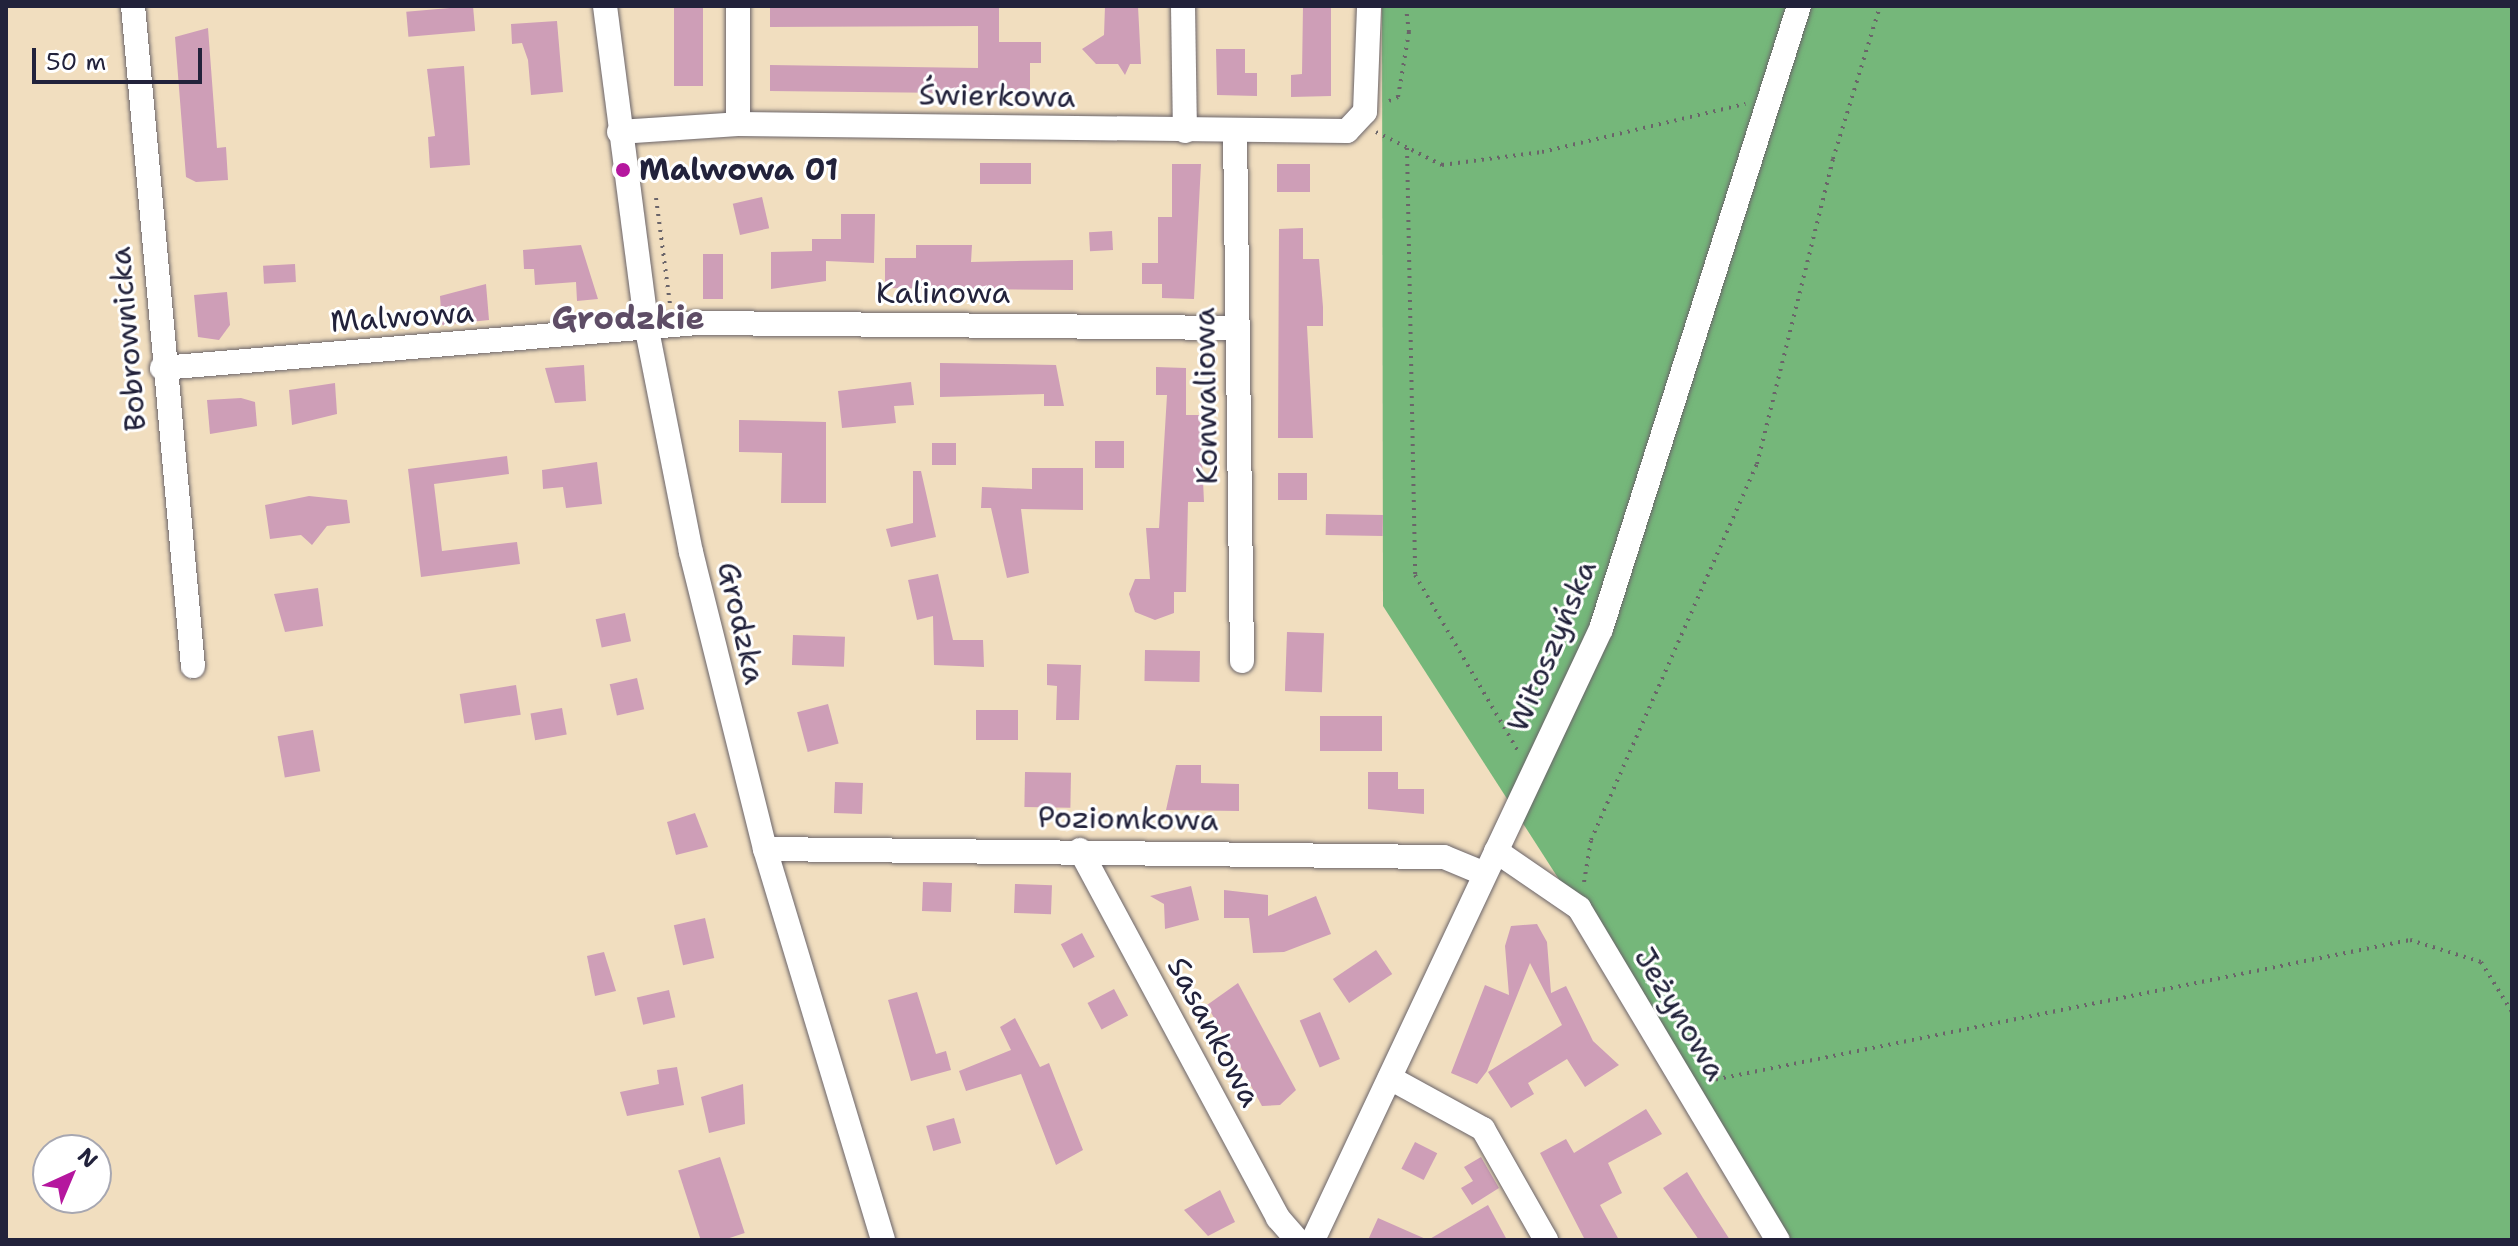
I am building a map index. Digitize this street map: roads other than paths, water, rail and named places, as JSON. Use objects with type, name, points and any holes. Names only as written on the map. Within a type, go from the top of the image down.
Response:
[{"type":"street","name":"Bobrownicka","points":[[133,6],[162,368],[193,666]]},
{"type":"street","name":"Grodzka","points":[[605,6],[647,330],[694,567],[765,849],[883,1240]]},
{"type":"street","points":[[738,6],[738,124]]},
{"type":"street","points":[[1183,6],[1185,131]]},
{"type":"street","name":"Świerkowa","points":[[619,132],[738,124],[1347,131],[1362,118],[1369,6]]},
{"type":"street","name":"Witoszyńska","points":[[1313,1240],[1601,629],[1799,6]]},
{"type":"street","name":"Konwaliowa","points":[[1235,130],[1242,661]]},
{"type":"street","name":"Kalinowa","points":[[647,330],[673,326],[1238,328]]},
{"type":"street","name":"Malwowa","points":[[162,368],[647,330]]},
{"type":"street","name":"Poziomkowa","points":[[765,849],[1080,850],[1444,857],[1485,874]]},
{"type":"street","name":"Sasankowa","points":[[1080,850],[1278,1218],[1297,1240]]},
{"type":"street","name":"Jeżynowa","points":[[1496,851],[1579,908],[1778,1240]]},
{"type":"street","points":[[1390,1078],[1483,1129],[1546,1240]]},
{"type":"place","name":"Malwowa 01","points":[[623,170]]},
{"type":"district","name":"Grodzkie","points":[[628,318]]}]
